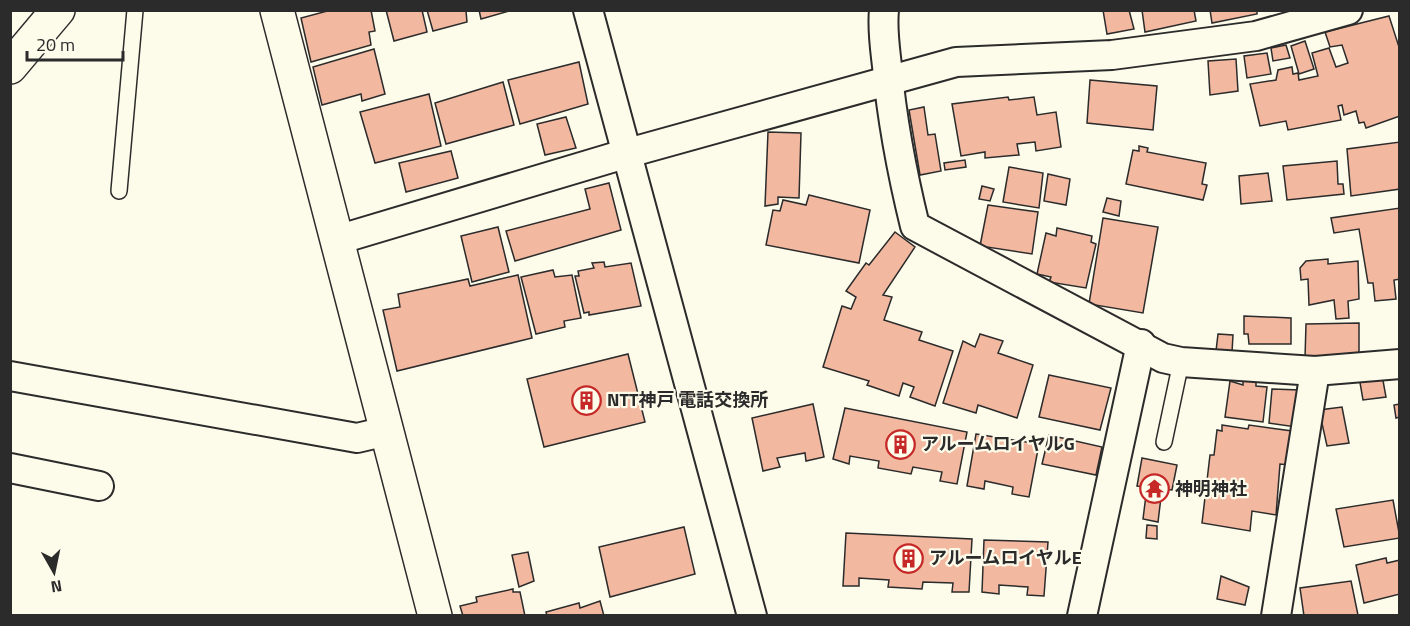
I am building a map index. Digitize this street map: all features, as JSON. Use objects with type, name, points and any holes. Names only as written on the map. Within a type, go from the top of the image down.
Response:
[{"type":"street","points":[[10,67],[58,10]]},
{"type":"street","points":[[278,10],[435,615]]},
{"type":"street","points":[[588,10],[752,615]]},
{"type":"street","points":[[884,10],[888,82],[903,177],[915,226],[1141,344],[1163,358],[1181,362],[1316,371],[1400,364]]},
{"type":"street","points":[[337,240],[628,153],[956,62],[1112,55],[1256,36],[1348,10]]},
{"type":"street","points":[[1082,615],[1141,344]]},
{"type":"street","points":[[1276,615],[1316,371]]},
{"type":"street","points":[[10,376],[357,438],[387,431]]},
{"type":"street","points":[[10,468],[99,486]]},
{"type":"lane","points":[[119,191],[135,10]]},
{"type":"lane","points":[[1164,442],[1181,362]]},
{"type":"building","points":[[331,10],[371,10],[375,31],[369,32],[371,45],[311,62],[301,18]]},
{"type":"building","points":[[386,10],[422,10],[427,32],[394,41]]},
{"type":"building","points":[[427,10],[470,10],[466,11],[467,22],[433,31]]},
{"type":"building","points":[[479,10],[513,10],[481,19]]},
{"type":"building","points":[[1103,10],[1129,10],[1134,29],[1107,34]]},
{"type":"building","points":[[1142,10],[1194,10],[1196,21],[1145,32]]},
{"type":"building","points":[[1210,10],[1257,10],[1257,14],[1212,23]]},
{"type":"building","points":[[1389,16],[1400,50],[1400,116],[1366,128],[1364,122],[1359,123],[1356,111],[1344,115],[1342,105],[1338,106],[1341,120],[1288,130],[1286,121],[1260,126],[1250,84],[1276,80],[1278,70],[1292,67],[1293,74],[1298,73],[1299,80],[1318,76],[1312,53],[1329,48],[1336,67],[1348,63],[1342,45],[1330,47],[1325,32]]},
{"type":"building","points":[[1305,41],[1314,69],[1299,74],[1291,46]]},
{"type":"building","points":[[1286,45],[1290,58],[1273,61],[1271,48]]},
{"type":"building","points":[[374,49],[385,94],[362,101],[361,94],[322,105],[313,67]]},
{"type":"building","points":[[1267,53],[1271,74],[1247,78],[1244,56]]},
{"type":"building","points":[[1236,59],[1238,91],[1210,95],[1208,61]]},
{"type":"building","points":[[579,62],[588,104],[520,124],[508,80]]},
{"type":"building","points":[[1090,80],[1157,86],[1153,130],[1087,123]]},
{"type":"building","points":[[503,82],[514,125],[446,144],[435,103]]},
{"type":"building","points":[[429,94],[441,146],[375,163],[360,112]]},
{"type":"building","points":[[1008,97],[1009,100],[1034,97],[1037,115],[1056,112],[1061,147],[1036,151],[1035,142],[1017,144],[1019,155],[985,158],[985,152],[961,156],[952,104]]},
{"type":"building","points":[[924,107],[928,135],[935,134],[941,171],[920,175],[909,110]]},
{"type":"building","points":[[566,117],[576,148],[545,155],[537,124]]},
{"type":"building","points":[[768,132],[801,133],[799,198],[778,197],[778,204],[765,206]]},
{"type":"building","points":[[1400,142],[1400,189],[1351,196],[1347,149]]},
{"type":"building","points":[[1139,146],[1148,148],[1147,152],[1206,163],[1202,184],[1207,185],[1203,200],[1126,184],[1133,150],[1139,151]]},
{"type":"building","points":[[451,151],[458,178],[406,192],[399,163]]},
{"type":"building","points":[[965,160],[966,167],[945,170],[944,163]]},
{"type":"building","points":[[1337,161],[1338,184],[1343,184],[1344,194],[1287,200],[1283,166]]},
{"type":"building","points":[[1009,167],[1043,173],[1039,208],[1003,202]]},
{"type":"building","points":[[1268,173],[1272,201],[1241,204],[1239,176]]},
{"type":"building","points":[[1048,174],[1070,179],[1066,205],[1044,201]]},
{"type":"building","points":[[609,183],[621,230],[515,261],[506,231],[590,209],[585,189]]},
{"type":"building","points":[[982,186],[994,189],[990,201],[979,199]]},
{"type":"building","points":[[809,195],[870,210],[859,263],[766,245],[773,210],[780,211],[783,200],[806,205]]},
{"type":"building","points":[[1107,198],[1121,201],[1119,216],[1103,212]]},
{"type":"building","points":[[988,205],[1038,212],[1032,254],[980,246]]},
{"type":"building","points":[[1400,208],[1400,279],[1394,280],[1396,299],[1375,301],[1373,283],[1368,283],[1359,229],[1334,233],[1331,218]]},
{"type":"building","points":[[1103,218],[1158,227],[1143,313],[1089,304]]},
{"type":"building","points":[[498,227],[509,272],[472,282],[461,236]]},
{"type":"building","points":[[1057,228],[1092,236],[1091,242],[1096,244],[1086,288],[1049,282],[1051,277],[1037,274],[1046,233],[1056,236]]},
{"type":"building","points":[[895,232],[915,247],[883,295],[892,297],[884,320],[922,332],[919,340],[953,351],[935,406],[910,397],[914,387],[903,383],[899,396],[867,385],[869,381],[823,367],[842,306],[851,309],[856,297],[846,291],[866,263],[869,265]]},
{"type":"building","points":[[1328,259],[1328,264],[1358,261],[1359,299],[1348,301],[1349,318],[1336,319],[1334,300],[1309,305],[1308,279],[1301,280],[1300,268],[1306,261]]},
{"type":"building","points":[[604,262],[605,267],[631,263],[641,306],[589,315],[589,312],[584,313],[575,276],[579,276],[578,271],[594,268],[592,263]]},
{"type":"building","points":[[553,270],[555,277],[572,275],[581,318],[564,321],[565,327],[536,334],[521,277]]},
{"type":"building","points":[[518,275],[532,338],[397,371],[383,310],[400,307],[398,294],[468,279],[470,286]]},
{"type":"building","points":[[1244,316],[1291,318],[1291,344],[1249,344],[1248,334],[1244,334]]},
{"type":"building","points":[[1359,323],[1359,356],[1305,358],[1306,324]]},
{"type":"building","points":[[980,334],[1003,341],[998,353],[1033,365],[1017,418],[978,405],[976,413],[943,403],[963,341],[975,347]]},
{"type":"building","points":[[1218,334],[1233,335],[1232,352],[1216,351]]},
{"type":"building","name":"NTT神戸 電話交換所","points":[[628,354],[645,422],[544,447],[527,379]]},
{"type":"building","points":[[1049,375],[1111,388],[1100,430],[1039,417]]},
{"type":"building","points":[[1382,375],[1386,397],[1363,400],[1359,377]]},
{"type":"building","points":[[1243,379],[1256,380],[1256,386],[1267,387],[1263,422],[1225,417],[1230,381],[1243,385]]},
{"type":"building","points":[[1272,389],[1300,390],[1296,427],[1269,423]]},
{"type":"building","points":[[813,404],[824,457],[806,461],[805,453],[777,458],[780,467],[763,471],[752,418]]},
{"type":"building","points":[[1400,404],[1400,417],[1396,418],[1394,405]]},
{"type":"building","points":[[1342,407],[1349,443],[1327,446],[1319,410]]},
{"type":"building","name":"アルームロイヤルG","points":[[845,408],[967,432],[957,484],[940,481],[942,472],[913,467],[911,474],[878,468],[879,461],[850,456],[849,464],[833,459]]},
{"type":"building","points":[[1222,425],[1248,429],[1249,425],[1292,431],[1289,465],[1280,464],[1276,515],[1252,511],[1250,531],[1202,523],[1210,455],[1214,455],[1217,430],[1222,431]]},
{"type":"building","points":[[976,434],[1039,444],[1029,497],[1012,494],[1013,487],[985,481],[984,489],[967,486]]},
{"type":"building","points":[[1049,435],[1102,447],[1096,475],[1042,464]]},
{"type":"building","name":"神明神社","points":[[1142,458],[1177,465],[1172,490],[1162,489],[1158,522],[1143,519],[1147,487],[1137,486]]},
{"type":"building","points":[[1393,500],[1400,538],[1344,547],[1336,509]]},
{"type":"building","points":[[1147,525],[1157,526],[1157,539],[1146,538]]},
{"type":"building","points":[[684,527],[695,574],[610,597],[599,547]]},
{"type":"building","name":"アルームロイヤルE","points":[[846,533],[972,539],[969,592],[952,592],[953,583],[923,582],[922,589],[888,587],[889,580],[859,578],[859,586],[843,586]]},
{"type":"building","points":[[984,540],[1048,542],[1044,596],[1027,595],[1028,587],[999,585],[999,594],[982,592]]},
{"type":"building","points":[[528,552],[534,581],[519,587],[512,555]]},
{"type":"building","points":[[1386,558],[1387,563],[1400,560],[1400,594],[1364,603],[1356,565]]},
{"type":"building","points":[[1221,576],[1249,587],[1245,605],[1217,599]]},
{"type":"building","points":[[1351,581],[1358,615],[1304,616],[1300,588]]},
{"type":"building","points":[[513,589],[513,592],[520,592],[525,616],[463,616],[460,606],[477,602],[476,597]]},
{"type":"building","points":[[600,601],[604,616],[547,616],[546,612],[579,603],[580,608]]},
{"type":"place","name":"NTT神戸 電話交換所","points":[[586,400]]},
{"type":"place","name":"アルームロイヤルG","points":[[900,444]]},
{"type":"place","name":"神明神社","points":[[1154,489]]},
{"type":"place","name":"アルームロイヤルE","points":[[908,558]]}]
